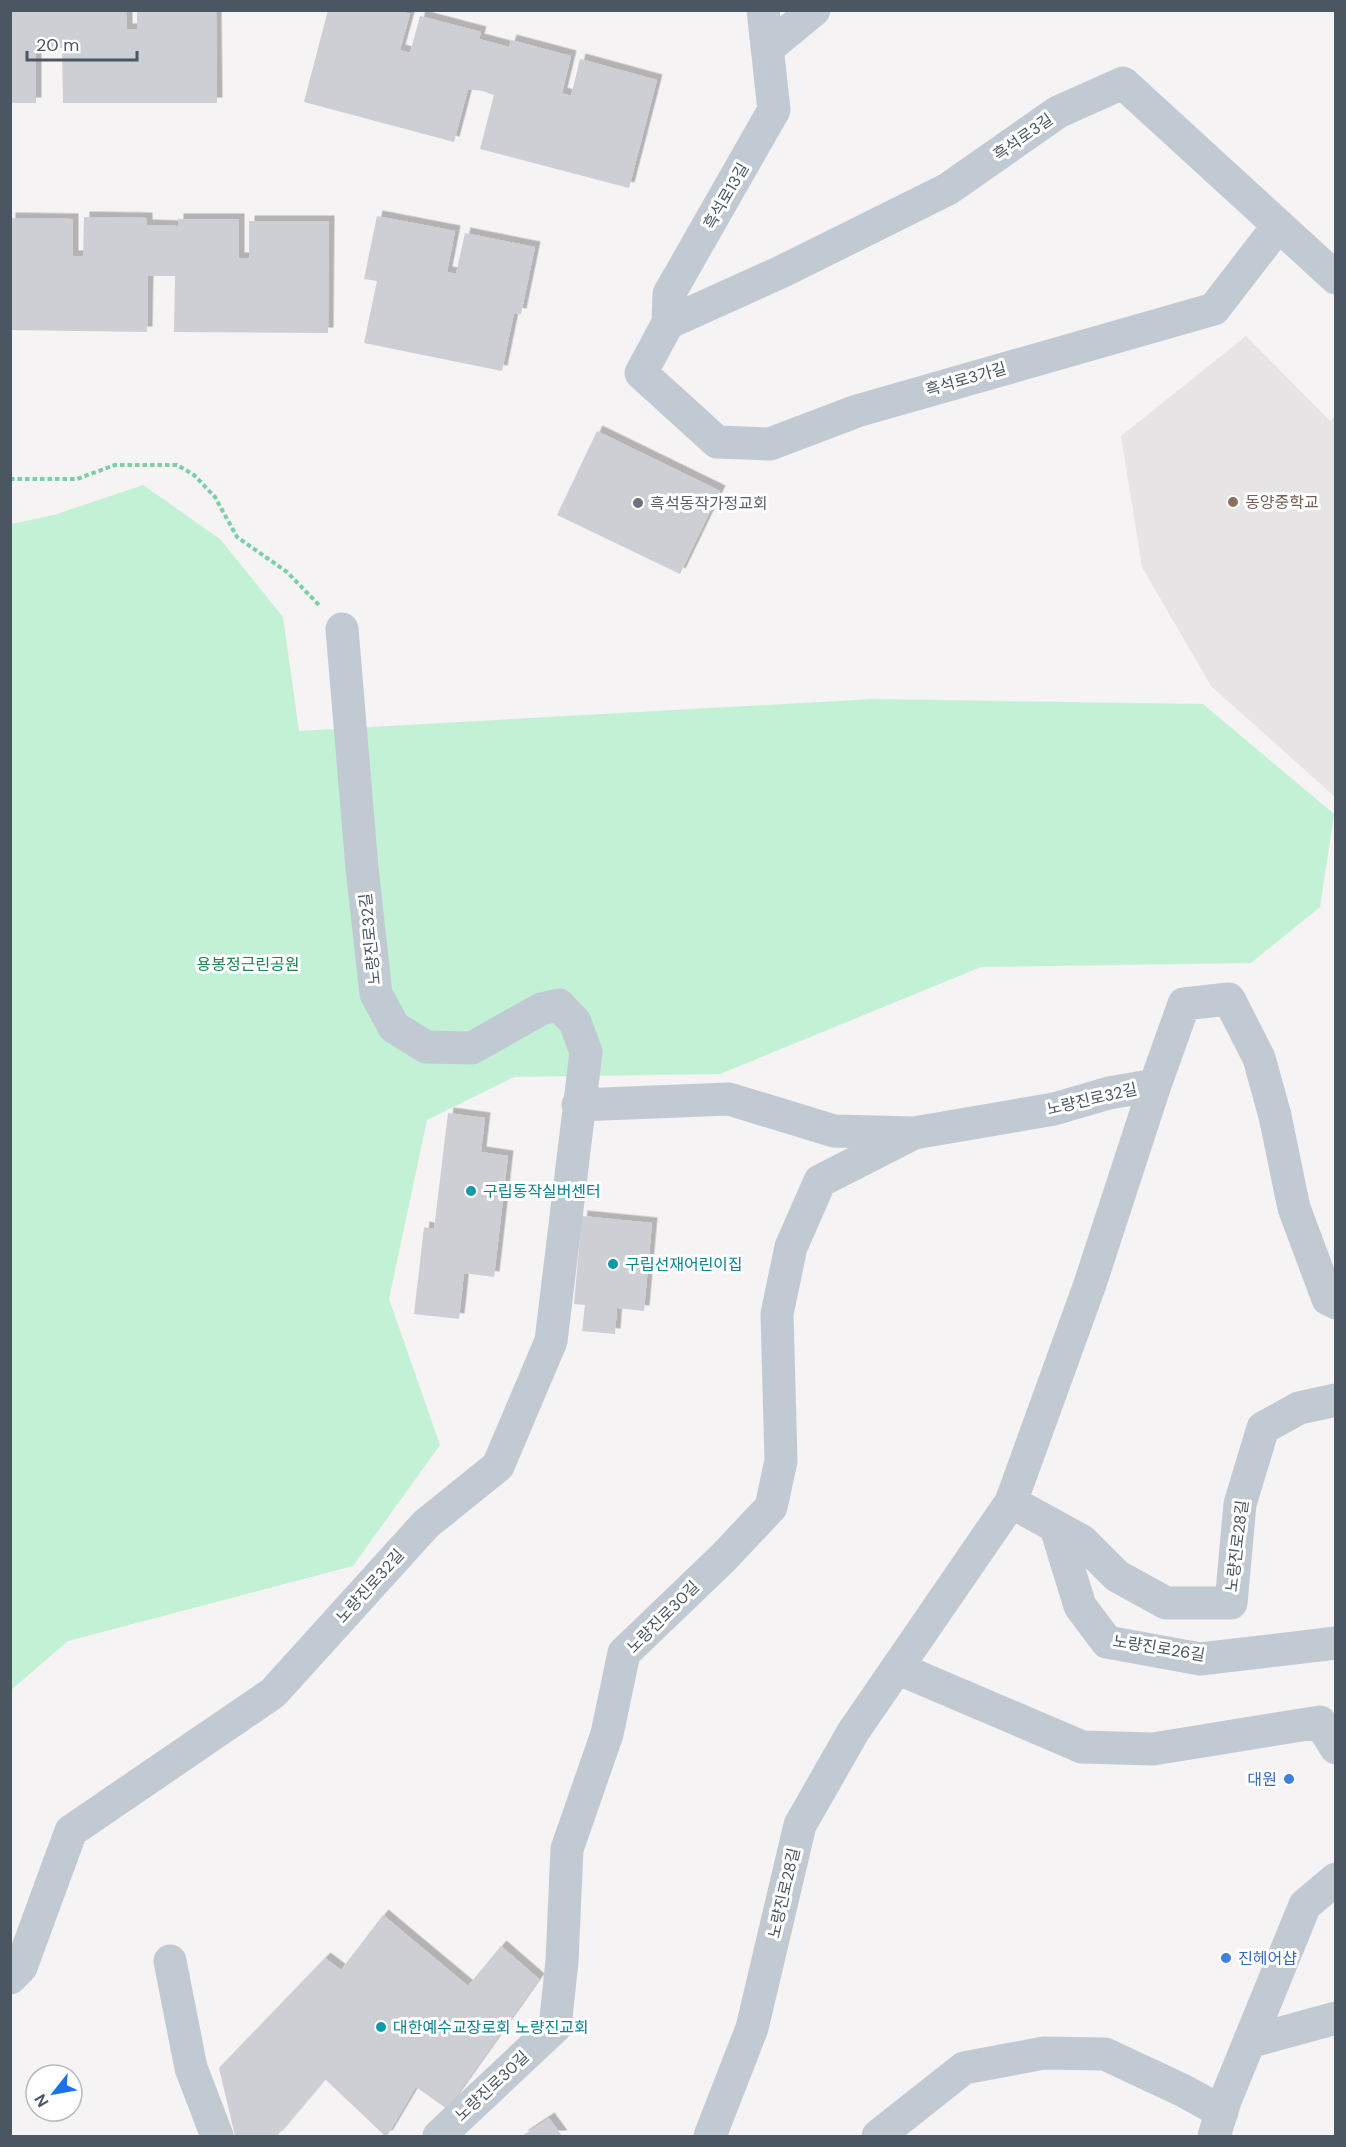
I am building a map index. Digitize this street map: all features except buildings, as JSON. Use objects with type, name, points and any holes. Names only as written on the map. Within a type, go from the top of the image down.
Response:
[{"type":"street","name":"흑석로13길","points":[[641,372],[668,323],[669,294],[774,110],[764,10]]},
{"type":"street","points":[[768,48],[814,10]]},
{"type":"street","name":"흑석로3길","points":[[668,323],[783,272],[948,189],[1058,112],[1123,83],[1335,278]]},
{"type":"street","name":"흑석로3가길","points":[[641,372],[717,442],[770,444],[857,411],[1214,309],[1278,226]]},
{"type":"street","name":"노량진로32길","points":[[10,1978],[21,1967],[71,1831],[273,1693],[426,1524],[498,1466],[551,1341],[586,1052],[575,1022],[560,1005],[541,1009],[472,1048],[426,1047],[394,1027],[376,994],[362,868],[342,629]]},
{"type":"street","name":"노량진로32길","points":[[578,1104],[729,1099],[834,1131],[914,1132],[1054,1109],[1109,1093],[1155,1085],[1184,1004],[1229,999],[1259,1058],[1275,1116],[1294,1208],[1328,1299],[1335,1303]]},
{"type":"street","name":"노량진로28길","points":[[710,2136],[752,2028],[800,1825],[853,1732],[1011,1502],[1090,1284],[1155,1085]]},
{"type":"street","name":"노량진로30길","points":[[439,2136],[555,2027],[562,1961],[567,1849],[607,1734],[624,1653],[724,1557],[771,1507],[781,1461],[777,1314],[791,1247],[820,1181],[914,1132]]},
{"type":"street","name":"노량진로28길","points":[[1011,1502],[1082,1541],[1117,1576],[1166,1603],[1231,1603],[1240,1504],[1263,1428],[1299,1408],[1335,1400]]},
{"type":"street","name":"노량진로26길","points":[[1056,1528],[1080,1606],[1107,1642],[1200,1659],[1335,1643]]},
{"type":"street","points":[[897,1668],[1082,1748],[1153,1749],[1320,1722],[1335,1748]]},
{"type":"street","points":[[878,2136],[964,2068],[1044,2053],[1105,2054],[1184,2091],[1218,2124],[1305,1905],[1335,1879]]},
{"type":"street","points":[[170,1961],[191,2068],[217,2136]]},
{"type":"street","points":[[1249,2042],[1335,2018]]},
{"type":"path","points":[[10,479],[77,480],[115,465],[177,465],[194,475],[215,497],[237,537],[287,572],[342,629]]},
{"type":"shaded area","name":"동양중학교","points":[[1246,336],[1330,421],[1335,416],[1335,797],[1211,686],[1142,567],[1121,436]]},
{"type":"green space","name":"용봉정근린공원","points":[[143,485],[220,539],[283,617],[299,731],[874,699],[1203,704],[1334,814],[1320,907],[1251,963],[981,967],[720,1074],[514,1077],[427,1120],[389,1299],[440,1445],[353,1566],[68,1641],[11,1690],[11,524],[54,515]]},
{"type":"place","name":"동양중학교","points":[[1233,502]]},
{"type":"place","name":"흑석동작가정교회","points":[[638,503]]},
{"type":"place","name":"구립동작실버센터","points":[[471,1191]]},
{"type":"place","name":"구립선재어린이집","points":[[613,1264]]},
{"type":"place","name":"대원","points":[[1289,1779]]},
{"type":"place","name":"진헤어샵","points":[[1226,1958]]},
{"type":"place","name":"대한예수교장로회 노량진교회","points":[[381,2027]]}]
